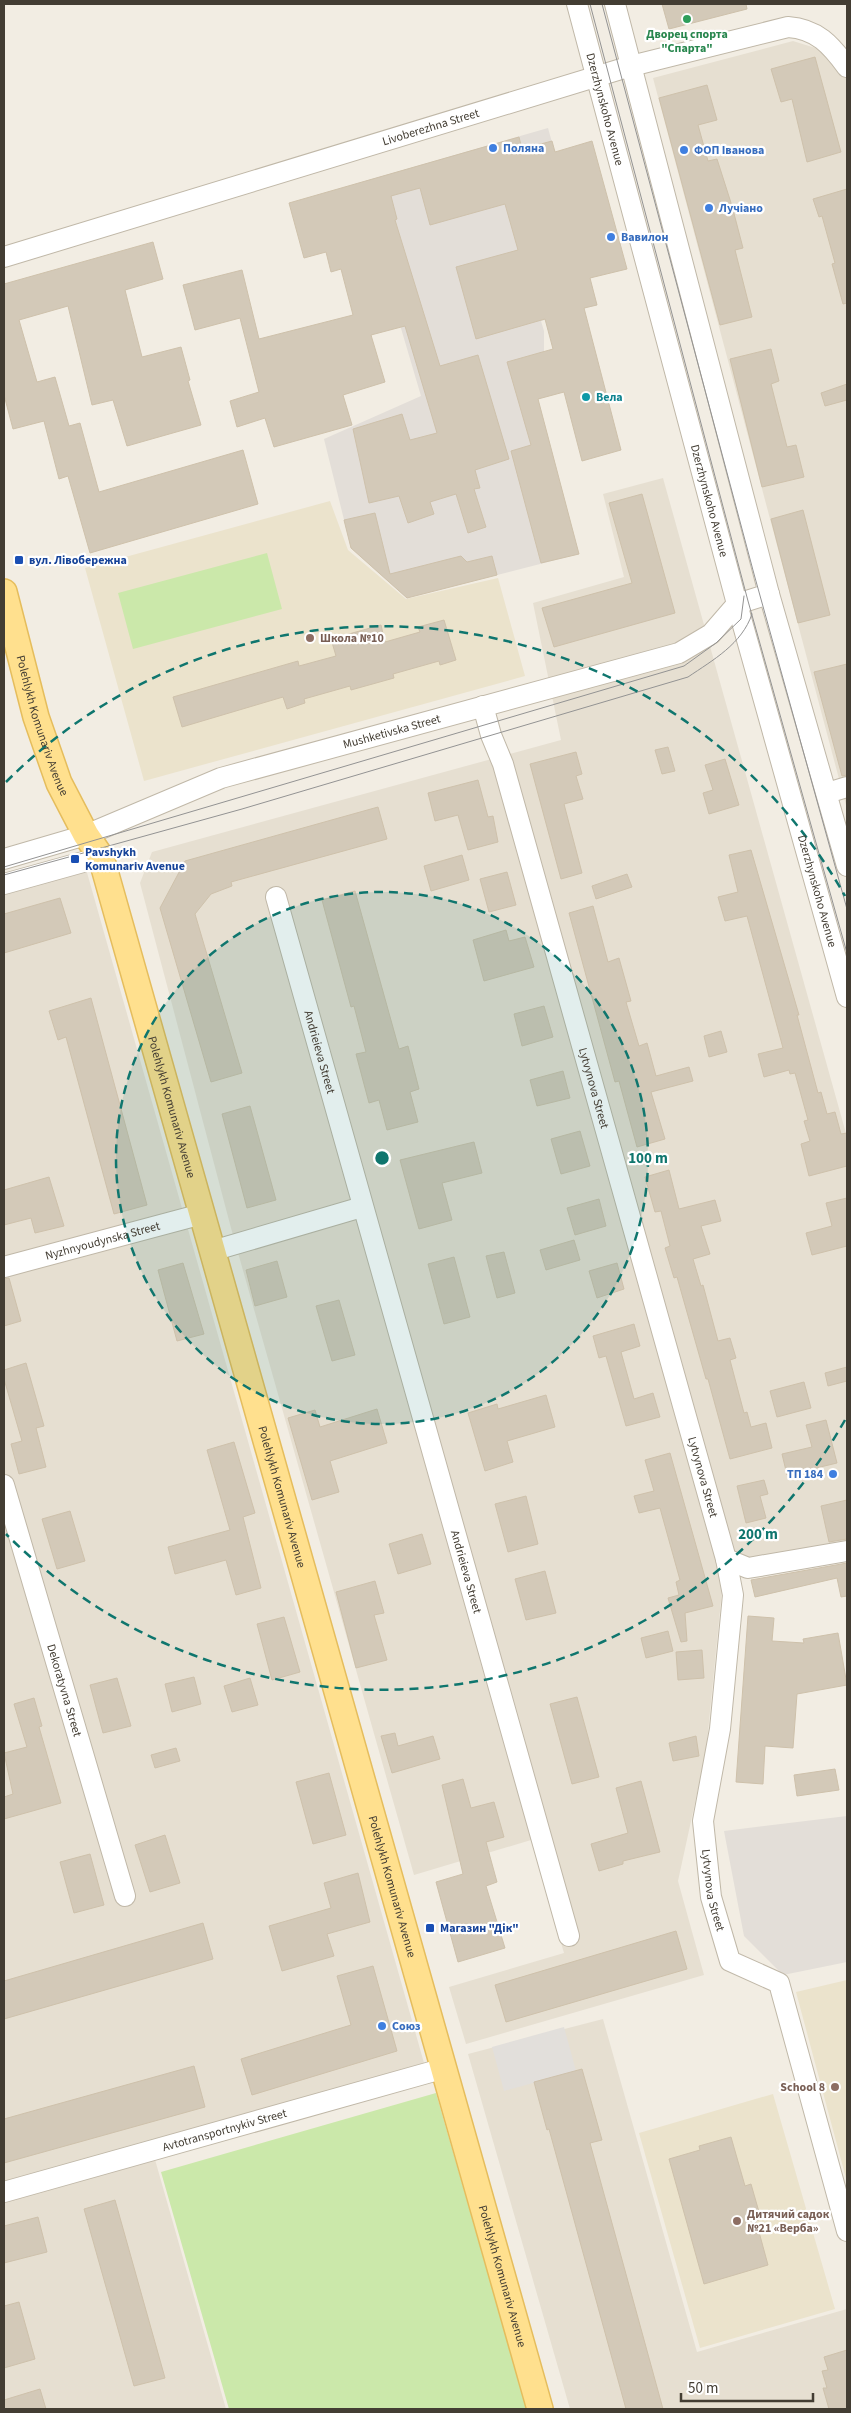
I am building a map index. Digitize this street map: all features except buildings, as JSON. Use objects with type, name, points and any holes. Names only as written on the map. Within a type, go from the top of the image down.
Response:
[{"type":"main road","name":"Polehlykh Komunariv Avenue","points":[[4,592],[36,717],[59,784],[86,835],[101,857],[540,2409]]},
{"type":"street","name":"Dzerzhynskoho Avenue","points":[[577,4],[737,604],[794,802],[847,997]]},
{"type":"street","points":[[615,4],[769,594],[847,866]]},
{"type":"street","name":"Livoberezhna Street","points":[[4,257],[631,66],[788,27],[811,31],[832,46],[847,67]]},
{"type":"street","points":[[737,604],[769,594]]},
{"type":"street","name":"Mushketivska Street","points":[[4,859],[86,835],[221,778],[679,653],[711,634],[737,604]]},
{"type":"street","name":"Lytvynova Street","points":[[483,706],[491,735],[503,764],[726,1559],[733,1595],[720,1729],[703,1822],[711,1898],[730,1961],[779,1983],[847,2231]]},
{"type":"street","points":[[827,792],[847,787]]},
{"type":"street","points":[[4,884],[101,857]]},
{"type":"street","name":"Andrieieva Street","points":[[276,897],[569,1936]]},
{"type":"street","points":[[212,1251],[362,1207]]},
{"type":"street","name":"Nyzhnyoudynska Street","points":[[4,1268],[202,1214]]},
{"type":"street","name":"Dekoratyvna Street","points":[[4,1485],[125,1896]]},
{"type":"street","points":[[726,1559],[748,1568],[847,1551]]},
{"type":"street","name":"Avtotransportnykiv Street","points":[[4,2192],[445,2068]]},
{"type":"shaded area","points":[[793,41],[822,50],[842,75],[847,77],[847,809],[653,78]]},
{"type":"shaded area","points":[[548,128],[597,305],[541,321],[544,331],[544,351],[556,394],[538,399],[579,554],[407,598],[351,548],[324,439],[421,396],[358,183]]},
{"type":"shaded area","points":[[663,478],[847,1137],[847,1547],[723,1580],[706,1752],[678,1881],[704,1975],[466,2044],[449,1987],[564,1953],[531,1840],[414,1875],[231,1228],[140,883],[152,852],[561,740],[533,603],[624,577],[603,494]]},
{"type":"shaded area","name":"Школа №10","points":[[330,501],[348,550],[406,599],[498,578],[525,676],[144,781],[85,568]]},
{"type":"shaded area","points":[[86,869],[424,2063],[150,2142],[226,2409],[4,2409],[4,892]]},
{"type":"shaded area","points":[[847,1816],[847,1962],[783,1975],[744,1936],[724,1831]]},
{"type":"shaded area","name":"School 8","points":[[847,1980],[847,2182],[796,1992]]},
{"type":"shaded area","points":[[603,2019],[697,2352],[847,2309],[847,2409],[570,2409],[468,2054]]},
{"type":"shaded area","points":[[564,2027],[576,2071],[504,2091],[492,2047]]},
{"type":"shaded area","name":"Дитячий садок №21 «Верба»","points":[[773,2094],[835,2309],[700,2348],[639,2133]]},
{"type":"green space","points":[[267,553],[282,609],[133,649],[118,593]]},
{"type":"green space","points":[[436,2093],[527,2409],[229,2409],[161,2172]]},
{"type":"tram line","points":[[590,4],[748,601],[847,953]]},
{"type":"tram line","points":[[602,4],[754,574],[847,909]]},
{"type":"tram line","points":[[4,867],[684,666],[716,643],[741,619],[744,596]]},
{"type":"tram line","points":[[4,875],[242,809],[688,677],[717,658],[734,643],[747,625],[752,614]]},
{"type":"place","name":"Дворец спорта \"Спарта\"","points":[[687,19]]},
{"type":"place","name":"Поляна","points":[[493,148]]},
{"type":"place","name":"ФОП Іванова","points":[[684,150]]},
{"type":"place","name":"Лучіано","points":[[709,208]]},
{"type":"place","name":"Вавилон","points":[[611,237]]},
{"type":"place","name":"Вела","points":[[586,397]]},
{"type":"place","name":"вул. Лівобережна","points":[[19,560]]},
{"type":"place","name":"Школа №10","points":[[310,638]]},
{"type":"place","name":"Pavshykh Komunariv Avenue","points":[[75,859]]},
{"type":"place","name":"ТП 184","points":[[833,1474]]},
{"type":"place","name":"Магазин \"Дік\"","points":[[430,1928]]},
{"type":"place","name":"Союз","points":[[382,2026]]},
{"type":"place","name":"School 8","points":[[835,2087]]},
{"type":"place","name":"Дитячий садок №21 «Верба»","points":[[737,2221]]}]
